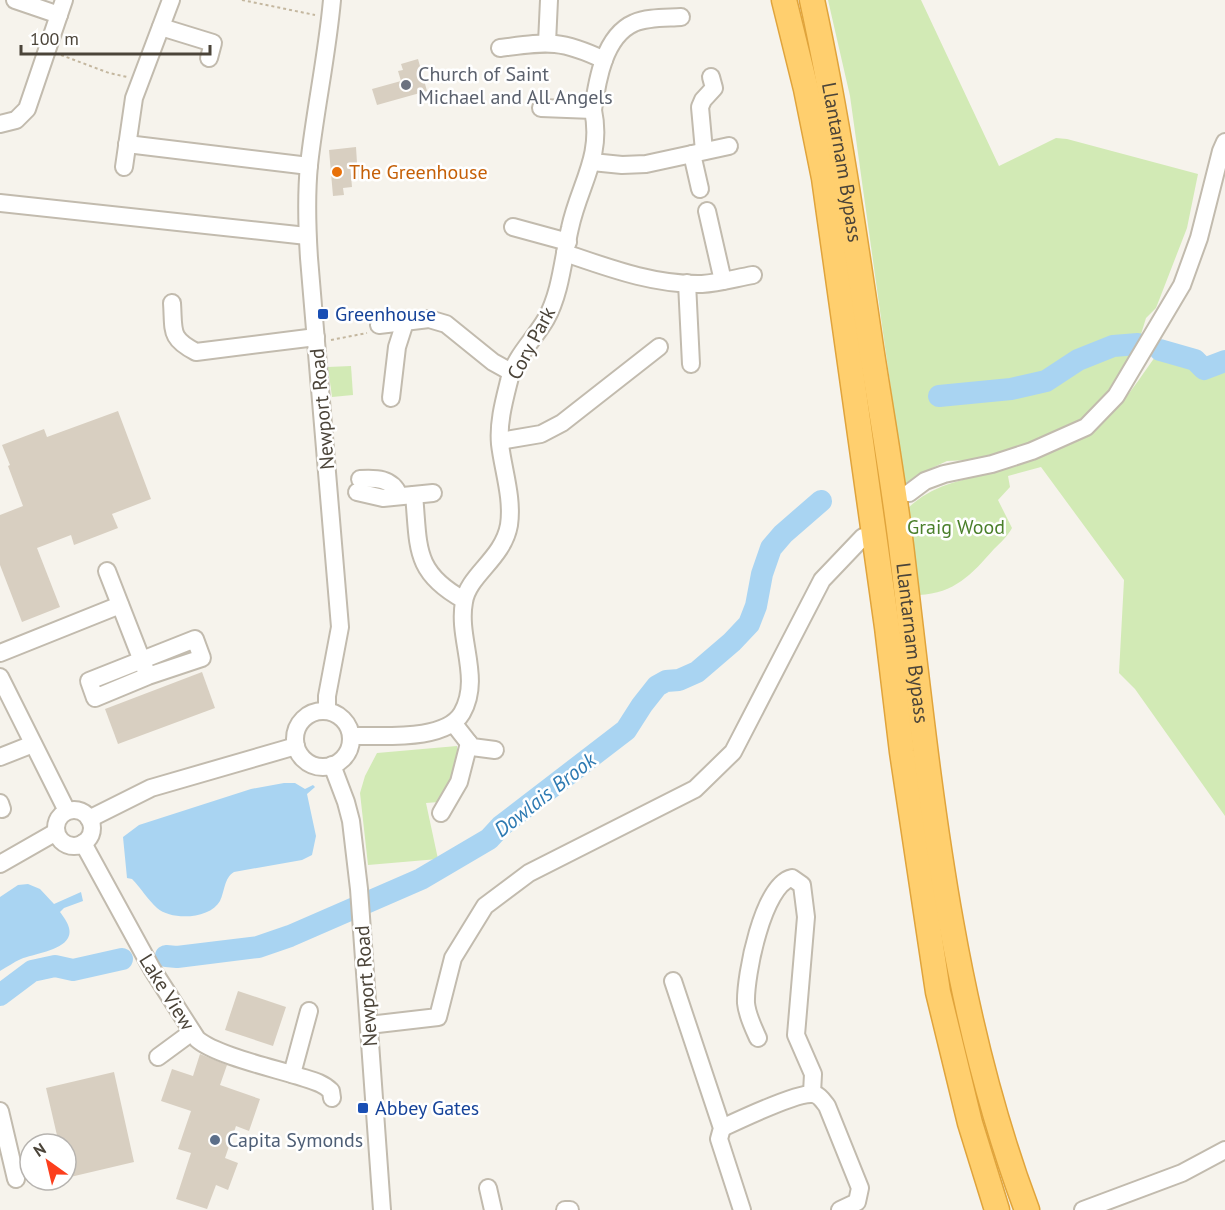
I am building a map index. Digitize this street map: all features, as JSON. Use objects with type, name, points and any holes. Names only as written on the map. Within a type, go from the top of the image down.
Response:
[{"type":"highway","name":"Llantarnam Bypass","points":[[784,0],[806,89],[825,189],[886,615],[902,752],[938,992],[967,1113],[997,1210]]},
{"type":"highway","name":"Llantarnam Bypass","points":[[812,0],[848,185],[903,557],[921,714],[947,897],[963,987],[978,1049],[992,1102],[1027,1210]]},
{"type":"street","points":[[0,124],[16,120],[27,110],[62,7],[15,0]]},
{"type":"street","points":[[124,167],[134,98],[171,0]]},
{"type":"street","name":"Newport Road","points":[[327,711],[327,696],[340,627],[307,236],[309,166],[332,0]]},
{"type":"street","points":[[547,43],[549,0]]},
{"type":"street","name":"Cory Park","points":[[454,724],[463,712],[471,679],[462,629],[464,600],[475,580],[493,560],[504,543],[508,526],[510,508],[500,441],[503,404],[511,372],[545,321],[555,298],[570,226],[592,162],[597,129],[593,110],[604,60],[622,29],[636,21],[681,17]]},
{"type":"street","points":[[161,27],[213,43],[209,58]]},
{"type":"street","points":[[500,48],[559,43],[604,60]]},
{"type":"street","points":[[700,189],[698,153],[702,131],[700,107],[714,88],[711,77]]},
{"type":"street","points":[[540,108],[593,110]]},
{"type":"street","points":[[909,494],[925,481],[1032,451],[1086,427],[1116,396],[1182,285],[1199,238],[1225,142]]},
{"type":"street","points":[[127,144],[309,166]]},
{"type":"street","points":[[592,162],[622,165],[646,164],[729,146]]},
{"type":"street","points":[[0,203],[307,236]]},
{"type":"street","points":[[707,212],[723,281]]},
{"type":"street","points":[[513,227],[566,247],[608,268],[670,283],[702,284],[753,275]]},
{"type":"street","points":[[687,283],[691,364]]},
{"type":"street","points":[[172,303],[174,337],[182,345],[196,352],[317,340]]},
{"type":"street","points":[[379,325],[429,320],[446,324],[493,362],[511,372]]},
{"type":"street","points":[[391,398],[397,347],[405,322]]},
{"type":"street","points":[[500,441],[541,434],[562,423],[659,347]]},
{"type":"street","points":[[359,485],[386,481],[406,495],[421,555],[430,575],[444,589],[464,600]]},
{"type":"street","points":[[406,495],[433,492]]},
{"type":"street","points":[[369,1025],[438,1017],[453,958],[485,906],[529,873],[695,789],[733,752],[822,580],[863,537]]},
{"type":"street","points":[[107,571],[145,669]]},
{"type":"street","points":[[0,653],[120,605]]},
{"type":"street","points":[[0,677],[67,811]]},
{"type":"street","points":[[327,711],[344,719],[351,736],[349,751],[345,757],[332,765],[323,767],[306,761],[300,754],[296,746],[297,728],[309,714],[327,711]]},
{"type":"street","points":[[351,736],[433,733],[454,724],[472,747],[495,750]]},
{"type":"street","points":[[441,813],[459,782],[468,743]]},
{"type":"street","points":[[0,756],[33,744]]},
{"type":"street","points":[[89,819],[152,788],[296,746]]},
{"type":"street","name":"Newport Road","points":[[332,765],[351,820],[360,889],[382,1210]]},
{"type":"street","points":[[67,811],[80,811],[89,819],[91,832],[83,843],[70,845],[64,843],[56,832],[58,820],[67,811]]},
{"type":"street","points":[[0,864],[56,832]]},
{"type":"street","name":"Lake View","points":[[83,843],[101,880],[152,969],[192,1032],[202,1043],[233,1056],[326,1086],[331,1091],[332,1098]]},
{"type":"street","points":[[758,1038],[746,1004],[753,949],[765,912],[778,887],[785,879],[792,878],[802,885],[806,917],[796,1035],[813,1074],[812,1094]]},
{"type":"street","points":[[673,981],[722,1128],[719,1139],[742,1210]]},
{"type":"street","points":[[292,1074],[309,1011]]},
{"type":"street","points":[[158,1057],[192,1032]]},
{"type":"street","points":[[722,1128],[797,1097],[817,1095],[827,1106],[860,1188],[857,1202],[840,1210]]},
{"type":"street","points":[[0,1111],[16,1179]]},
{"type":"street","points":[[1083,1210],[1182,1173],[1225,1150]]},
{"type":"street","points":[[488,1188],[493,1210]]},
{"type":"path","points":[[242,0],[330,17]]},
{"type":"path","points":[[47,50],[109,73],[141,81]]},
{"type":"path","points":[[317,340],[374,332],[379,325]]},
{"type":"green space","points":[[828,0],[921,0],[999,166],[1056,138],[1198,174],[1187,228],[1156,308],[1146,318],[1138,344],[1124,375],[1084,417],[1045,440],[1001,455],[947,461],[918,477],[905,490],[850,96]]},
{"type":"green space","name":"Graig Wood","points":[[1160,350],[1195,360],[1204,369],[1225,361],[1225,816],[1135,689],[1119,673],[1124,580],[1041,467],[1008,476],[1010,487],[998,500],[1012,528],[978,567],[961,581],[943,591],[919,595],[908,508],[937,489],[1004,468],[1085,435],[1096,428],[1122,403]]},
{"type":"green space","points":[[351,366],[353,395],[332,397],[328,367]]},
{"type":"green space","points":[[457,746],[457,773],[439,802],[426,803],[438,859],[368,865],[360,793],[365,776],[377,753]]},
{"type":"water","points":[[295,783],[305,789],[313,785],[315,787],[307,794],[316,836],[312,855],[302,860],[234,872],[228,878],[220,901],[208,912],[200,915],[181,916],[164,912],[154,905],[132,879],[127,878],[123,837],[139,825],[251,789]]},
{"type":"water","points":[[28,884],[40,889],[54,904],[81,892],[83,901],[64,908],[60,912],[70,931],[64,942],[53,949],[21,959],[0,971],[0,897],[18,885]]},
{"type":"building","name":"Church of Saint Michael and All Angels","points":[[418,59],[427,91],[377,105],[372,89],[401,81],[398,71],[403,70],[401,64]]},
{"type":"building","points":[[356,147],[357,163],[350,164],[352,187],[343,188],[344,195],[333,196],[329,150]]},
{"type":"building","points":[[118,411],[151,499],[112,514],[118,528],[74,545],[71,535],[37,548],[60,607],[22,622],[0,565],[0,515],[23,506],[2,445],[44,429],[47,437]]},
{"type":"building","points":[[202,672],[215,708],[118,744],[105,709]]},
{"type":"building","points":[[238,991],[286,1007],[273,1046],[225,1030]]},
{"type":"building","points":[[200,1054],[227,1065],[220,1085],[260,1099],[249,1131],[236,1126],[225,1158],[238,1163],[228,1190],[216,1185],[207,1209],[176,1199],[191,1153],[178,1149],[191,1111],[161,1101],[172,1069],[193,1076]]},
{"type":"building","points":[[114,1072],[134,1162],[78,1175],[78,1132],[56,1132],[46,1088]]},
{"type":"waterway","name":"Dowlais Brook","points":[[939,396],[1011,389],[1046,381],[1078,360],[1113,346],[1138,344]]},
{"type":"waterway","name":"Dowlais Brook","points":[[1160,350],[1195,360],[1204,369],[1225,361]]},
{"type":"waterway","name":"Dowlais Brook","points":[[166,956],[177,957],[258,947],[290,936],[421,879],[489,839],[501,826],[626,730],[657,686],[697,672],[732,642],[749,624],[771,548],[783,534],[821,501]]},
{"type":"waterway","name":"Dowlais Brook","points":[[0,995],[32,971],[55,966],[73,970],[122,959]]},
{"type":"place","name":"Church of Saint Michael and All Angels","points":[[406,85]]},
{"type":"place","name":"The Greenhouse","points":[[337,172]]},
{"type":"place","name":"Greenhouse","points":[[323,314]]},
{"type":"place","name":"Abbey Gates","points":[[363,1108]]},
{"type":"place","name":"Capita Symonds","points":[[215,1140]]}]
